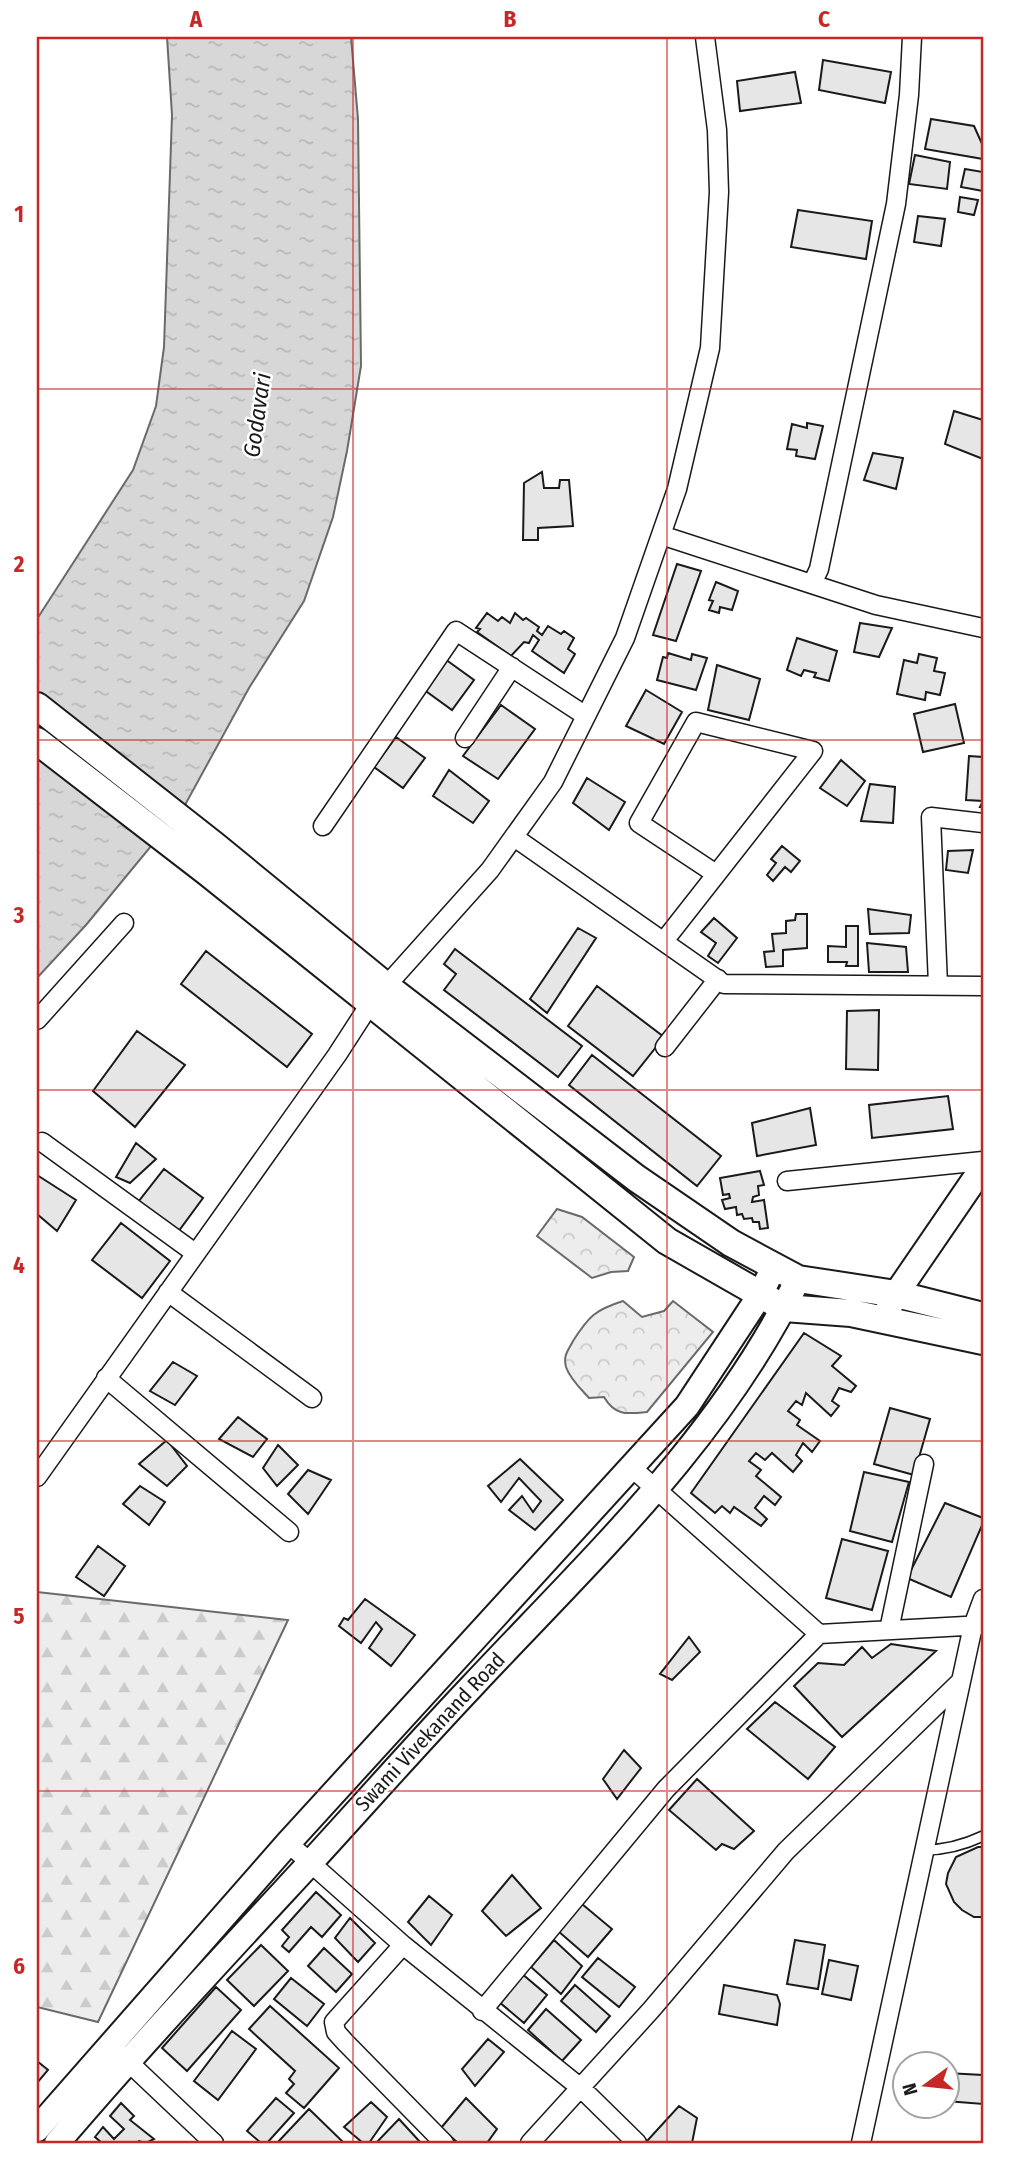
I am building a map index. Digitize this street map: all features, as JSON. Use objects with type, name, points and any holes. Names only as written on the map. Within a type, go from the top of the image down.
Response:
[{"type":"main road","points":[[37,706],[214,845],[378,995],[667,1241],[784,1308],[851,1313],[983,1341]]},
{"type":"main road","points":[[37,741],[207,872],[731,1243],[798,1279],[896,1294],[983,1316]]},
{"type":"main road","points":[[884,1319],[896,1294],[983,1167]]},
{"type":"main road","points":[[37,2129],[119,2052],[288,1843],[687,1406],[760,1295],[774,1267]]},
{"type":"main road","name":"Swami Vivekanand Road","points":[[57,2143],[119,2052],[311,1862],[656,1490],[737,1386],[784,1308],[798,1279]]},
{"type":"street","points":[[37,1477],[378,995],[490,870],[553,782],[625,638],[677,489],[710,348],[719,192],[717,130],[705,37]]},
{"type":"street","points":[[812,584],[819,569],[896,204],[909,95],[912,37]]},
{"type":"street","points":[[661,535],[876,604],[983,628]]},
{"type":"street","points":[[323,826],[456,631],[586,716]]},
{"type":"street","points":[[465,738],[512,667]]},
{"type":"street","points":[[664,941],[813,751],[696,722],[639,822],[716,874]]},
{"type":"street","points":[[938,985],[931,817],[983,823]]},
{"type":"street","points":[[514,837],[724,984],[983,986]]},
{"type":"street","points":[[37,1020],[124,923]]},
{"type":"street","points":[[665,1048],[718,979]]},
{"type":"street","points":[[42,1142],[195,1254]]},
{"type":"street","points":[[786,1181],[983,1161]]},
{"type":"street","points":[[168,1292],[312,1398]]},
{"type":"street","points":[[106,1378],[289,1532]]},
{"type":"street","points":[[889,1630],[924,1464]]},
{"type":"street","points":[[631,1467],[819,1634]]},
{"type":"street","points":[[861,2143],[960,1682],[978,1625],[983,1599]]},
{"type":"street","points":[[482,2011],[666,1788],[819,1634],[978,1625]]},
{"type":"street","points":[[530,2143],[582,2089],[786,1851],[960,1682]]},
{"type":"street","points":[[288,1843],[403,1945],[582,2089],[637,2143]]},
{"type":"street","points":[[403,1945],[334,2022],[336,2032],[444,2143]]},
{"type":"street","points":[[119,2052],[214,2143]]},
{"type":"lane","points":[[924,1850],[951,1848],[983,1836]]},
{"type":"green space","points":[[557,1209],[582,1217],[634,1257],[628,1271],[611,1272],[592,1278],[537,1236]]},
{"type":"green space","points":[[623,1301],[642,1317],[664,1311],[673,1301],[713,1332],[647,1412],[617,1411],[604,1397],[589,1398],[573,1380],[566,1367],[568,1350],[588,1320],[599,1311]]},
{"type":"green space","points":[[37,1592],[288,1620],[98,2022],[37,2007]]},
{"type":"water","name":"Godavari","points":[[167,37],[351,37],[358,119],[361,366],[333,517],[304,601],[249,688],[185,805],[86,925],[37,978],[37,619],[133,470],[156,406],[164,347],[172,115]]},
{"type":"building","points":[[823,60],[891,72],[885,103],[819,90]]},
{"type":"building","points":[[795,72],[801,103],[740,111],[737,81]]},
{"type":"building","points":[[931,119],[974,126],[983,146],[983,159],[925,149]]},
{"type":"building","points":[[915,155],[950,162],[947,189],[909,184]]},
{"type":"building","points":[[965,169],[983,172],[983,191],[961,187]]},
{"type":"building","points":[[960,197],[978,200],[974,215],[958,212]]},
{"type":"building","points":[[798,210],[872,221],[866,259],[791,247]]},
{"type":"building","points":[[918,216],[945,219],[941,246],[914,242]]},
{"type":"building","points":[[954,411],[983,420],[983,459],[945,444]]},
{"type":"building","points":[[807,423],[823,426],[815,459],[796,456],[797,450],[787,449],[792,424],[807,428]]},
{"type":"building","points":[[873,453],[903,458],[896,489],[864,480]]},
{"type":"building","points":[[542,472],[544,488],[559,488],[560,480],[569,480],[573,526],[538,528],[538,540],[523,540],[524,483]]},
{"type":"building","points":[[677,564],[701,571],[676,641],[653,635]]},
{"type":"building","points":[[716,582],[738,591],[732,610],[720,607],[719,613],[709,610],[713,601],[709,600]]},
{"type":"building","points":[[487,613],[498,621],[502,617],[510,623],[515,613],[539,627],[537,631],[542,635],[548,626],[561,634],[564,631],[574,638],[568,649],[575,654],[564,673],[532,651],[539,640],[533,635],[529,643],[524,642],[511,656],[477,632],[480,629],[476,628]]},
{"type":"building","points":[[860,623],[892,628],[879,657],[854,652]]},
{"type":"building","points":[[797,638],[837,651],[829,681],[814,677],[816,673],[804,670],[801,676],[787,670]]},
{"type":"building","points":[[668,653],[691,660],[692,654],[707,658],[696,690],[657,680],[663,657],[667,658]]},
{"type":"building","points":[[919,654],[937,658],[934,671],[945,673],[940,695],[926,692],[925,700],[897,694],[904,660],[917,663]]},
{"type":"building","points":[[445,659],[474,680],[452,710],[423,689]]},
{"type":"building","points":[[717,665],[760,679],[749,720],[708,710]]},
{"type":"building","points":[[646,690],[682,712],[664,744],[626,726]]},
{"type":"building","points":[[955,704],[964,743],[923,752],[914,714]]},
{"type":"building","points":[[501,705],[535,729],[498,779],[463,756]]},
{"type":"building","points":[[396,737],[425,758],[403,788],[374,767]]},
{"type":"building","points":[[969,756],[983,757],[983,801],[966,800]]},
{"type":"building","points":[[841,760],[865,781],[847,806],[820,788]]},
{"type":"building","points":[[449,770],[489,801],[473,823],[433,796]]},
{"type":"building","points":[[587,778],[625,802],[609,830],[573,803]]},
{"type":"building","points":[[870,784],[895,787],[893,823],[861,821]]},
{"type":"building","points":[[782,846],[800,861],[791,872],[785,867],[773,881],[767,875],[776,863],[771,859]]},
{"type":"building","points":[[973,850],[968,873],[946,870],[948,851]]},
{"type":"building","points":[[868,909],[911,915],[909,933],[870,934]]},
{"type":"building","points":[[796,914],[807,914],[807,948],[783,950],[783,966],[766,967],[764,952],[774,951],[772,934],[786,933],[786,921],[795,920]]},
{"type":"building","points":[[714,918],[737,938],[718,963],[708,956],[716,943],[701,932]]},
{"type":"building","points":[[846,926],[858,926],[858,966],[846,966],[847,962],[828,962],[828,946],[846,947]]},
{"type":"building","points":[[578,928],[596,938],[547,1013],[530,999]]},
{"type":"building","points":[[867,943],[906,947],[908,972],[869,972]]},
{"type":"building","points":[[455,949],[582,1046],[558,1077],[444,990],[456,974],[444,964]]},
{"type":"building","points":[[206,951],[312,1034],[287,1067],[181,984]]},
{"type":"building","points":[[597,986],[664,1037],[633,1076],[568,1026]]},
{"type":"building","points":[[879,1010],[878,1070],[846,1069],[847,1011]]},
{"type":"building","points":[[137,1031],[185,1065],[135,1127],[93,1091]]},
{"type":"building","points":[[592,1055],[721,1156],[697,1186],[569,1085]]},
{"type":"building","points":[[948,1096],[953,1129],[872,1138],[869,1105]]},
{"type":"building","points":[[810,1108],[816,1145],[757,1156],[752,1123]]},
{"type":"building","points":[[136,1143],[156,1159],[130,1183],[116,1177]]},
{"type":"building","points":[[164,1169],[203,1198],[175,1236],[135,1206]]},
{"type":"building","points":[[760,1171],[764,1185],[758,1186],[759,1195],[753,1197],[752,1202],[764,1200],[768,1228],[760,1229],[759,1222],[753,1222],[752,1218],[744,1219],[742,1214],[737,1215],[736,1207],[725,1209],[722,1200],[730,1198],[729,1194],[723,1195],[720,1178]]},
{"type":"building","points":[[37,1175],[76,1200],[57,1231],[37,1214]]},
{"type":"building","points":[[121,1223],[170,1261],[142,1298],[92,1260]]},
{"type":"building","points":[[804,1333],[841,1356],[832,1366],[856,1386],[851,1392],[839,1388],[832,1401],[839,1406],[831,1416],[806,1393],[802,1405],[796,1401],[788,1411],[800,1420],[797,1425],[820,1441],[812,1452],[803,1443],[796,1455],[802,1461],[793,1472],[772,1453],[765,1460],[756,1453],[749,1461],[761,1470],[756,1476],[781,1497],[775,1505],[764,1496],[755,1508],[767,1519],[761,1526],[734,1507],[730,1513],[722,1506],[715,1513],[691,1493]]},
{"type":"building","points":[[173,1362],[197,1376],[175,1405],[150,1391]]},
{"type":"building","points":[[890,1408],[930,1419],[914,1475],[874,1464]]},
{"type":"building","points":[[238,1417],[267,1439],[253,1457],[219,1439]]},
{"type":"building","points":[[167,1440],[187,1466],[167,1486],[139,1464]]},
{"type":"building","points":[[278,1445],[298,1465],[277,1486],[263,1468]]},
{"type":"building","points":[[520,1459],[563,1500],[535,1530],[509,1510],[522,1496],[533,1512],[541,1501],[519,1478],[501,1502],[488,1486]]},
{"type":"building","points":[[308,1470],[331,1480],[308,1514],[288,1494]]},
{"type":"building","points":[[864,1472],[909,1482],[892,1542],[850,1531]]},
{"type":"building","points":[[140,1486],[165,1502],[149,1525],[123,1504]]},
{"type":"building","points":[[945,1503],[983,1518],[951,1597],[907,1578]]},
{"type":"building","points":[[842,1539],[888,1551],[872,1610],[826,1598]]},
{"type":"building","points":[[98,1546],[125,1566],[104,1596],[76,1577]]},
{"type":"building","points":[[365,1599],[415,1635],[391,1666],[369,1648],[382,1629],[376,1622],[361,1643],[339,1626],[344,1618],[348,1620]]},
{"type":"building","points":[[689,1637],[700,1652],[672,1680],[660,1674]]},
{"type":"building","points":[[891,1644],[936,1651],[842,1737],[794,1686],[818,1663],[844,1665],[862,1647],[872,1658]]},
{"type":"building","points":[[775,1702],[835,1747],[808,1779],[747,1729]]},
{"type":"building","points":[[624,1750],[641,1768],[617,1799],[603,1779]]},
{"type":"building","points":[[697,1779],[754,1831],[734,1849],[722,1844],[716,1850],[669,1810]]},
{"type":"building","points":[[983,1847],[983,1917],[974,1917],[962,1910],[954,1902],[946,1884],[956,1857]]},
{"type":"building","points":[[512,1875],[541,1908],[506,1936],[482,1911]]},
{"type":"building","points":[[316,1892],[341,1915],[322,1937],[311,1927],[289,1952],[282,1946],[289,1937],[282,1930]]},
{"type":"building","points":[[429,1896],[452,1915],[431,1945],[408,1922]]},
{"type":"building","points":[[582,1904],[612,1929],[588,1957],[558,1931]]},
{"type":"building","points":[[350,1918],[375,1943],[358,1962],[335,1938]]},
{"type":"building","points":[[554,1940],[582,1966],[561,1994],[531,1967]]},
{"type":"building","points":[[795,1940],[825,1945],[818,1989],[787,1984]]},
{"type":"building","points":[[261,1945],[288,1971],[254,2006],[227,1980]]},
{"type":"building","points":[[324,1948],[352,1974],[336,1992],[308,1966]]},
{"type":"building","points":[[598,1958],[635,1987],[619,2007],[582,1977]]},
{"type":"building","points":[[829,1960],[858,1966],[851,2000],[822,1994]]},
{"type":"building","points":[[521,1973],[547,1995],[524,2023],[498,2001]]},
{"type":"building","points":[[291,1978],[324,2004],[307,2026],[274,1999]]},
{"type":"building","points":[[575,1985],[610,2016],[596,2032],[561,2001]]},
{"type":"building","points":[[724,1985],[777,1995],[780,2004],[777,2025],[719,2014]]},
{"type":"building","points":[[216,1987],[241,2010],[187,2071],[162,2048]]},
{"type":"building","points":[[270,2006],[339,2068],[304,2108],[286,2093],[294,2084],[289,2079],[295,2071],[249,2029]]},
{"type":"building","points":[[546,2009],[581,2040],[562,2061],[528,2030]]},
{"type":"building","points":[[232,2031],[256,2049],[218,2100],[194,2081]]},
{"type":"building","points":[[488,2039],[504,2052],[475,2086],[462,2069]]},
{"type":"building","points":[[37,2061],[48,2070],[37,2083]]},
{"type":"building","points":[[960,2074],[983,2075],[983,2104],[960,2102]]},
{"type":"building","points":[[276,2098],[294,2113],[267,2143],[261,2143],[247,2131]]},
{"type":"building","points":[[466,2098],[497,2129],[487,2143],[458,2143],[441,2128]]},
{"type":"building","points":[[371,2102],[387,2117],[369,2143],[363,2143],[344,2127]]},
{"type":"building","points":[[121,2103],[134,2116],[130,2120],[154,2139],[146,2143],[102,2143],[95,2137],[103,2127],[114,2139],[124,2129],[110,2116]]},
{"type":"building","points":[[679,2106],[697,2118],[692,2143],[649,2143],[647,2141]]},
{"type":"building","points":[[309,2109],[343,2142],[277,2143]]},
{"type":"building","points":[[399,2119],[421,2143],[376,2143]]}]
